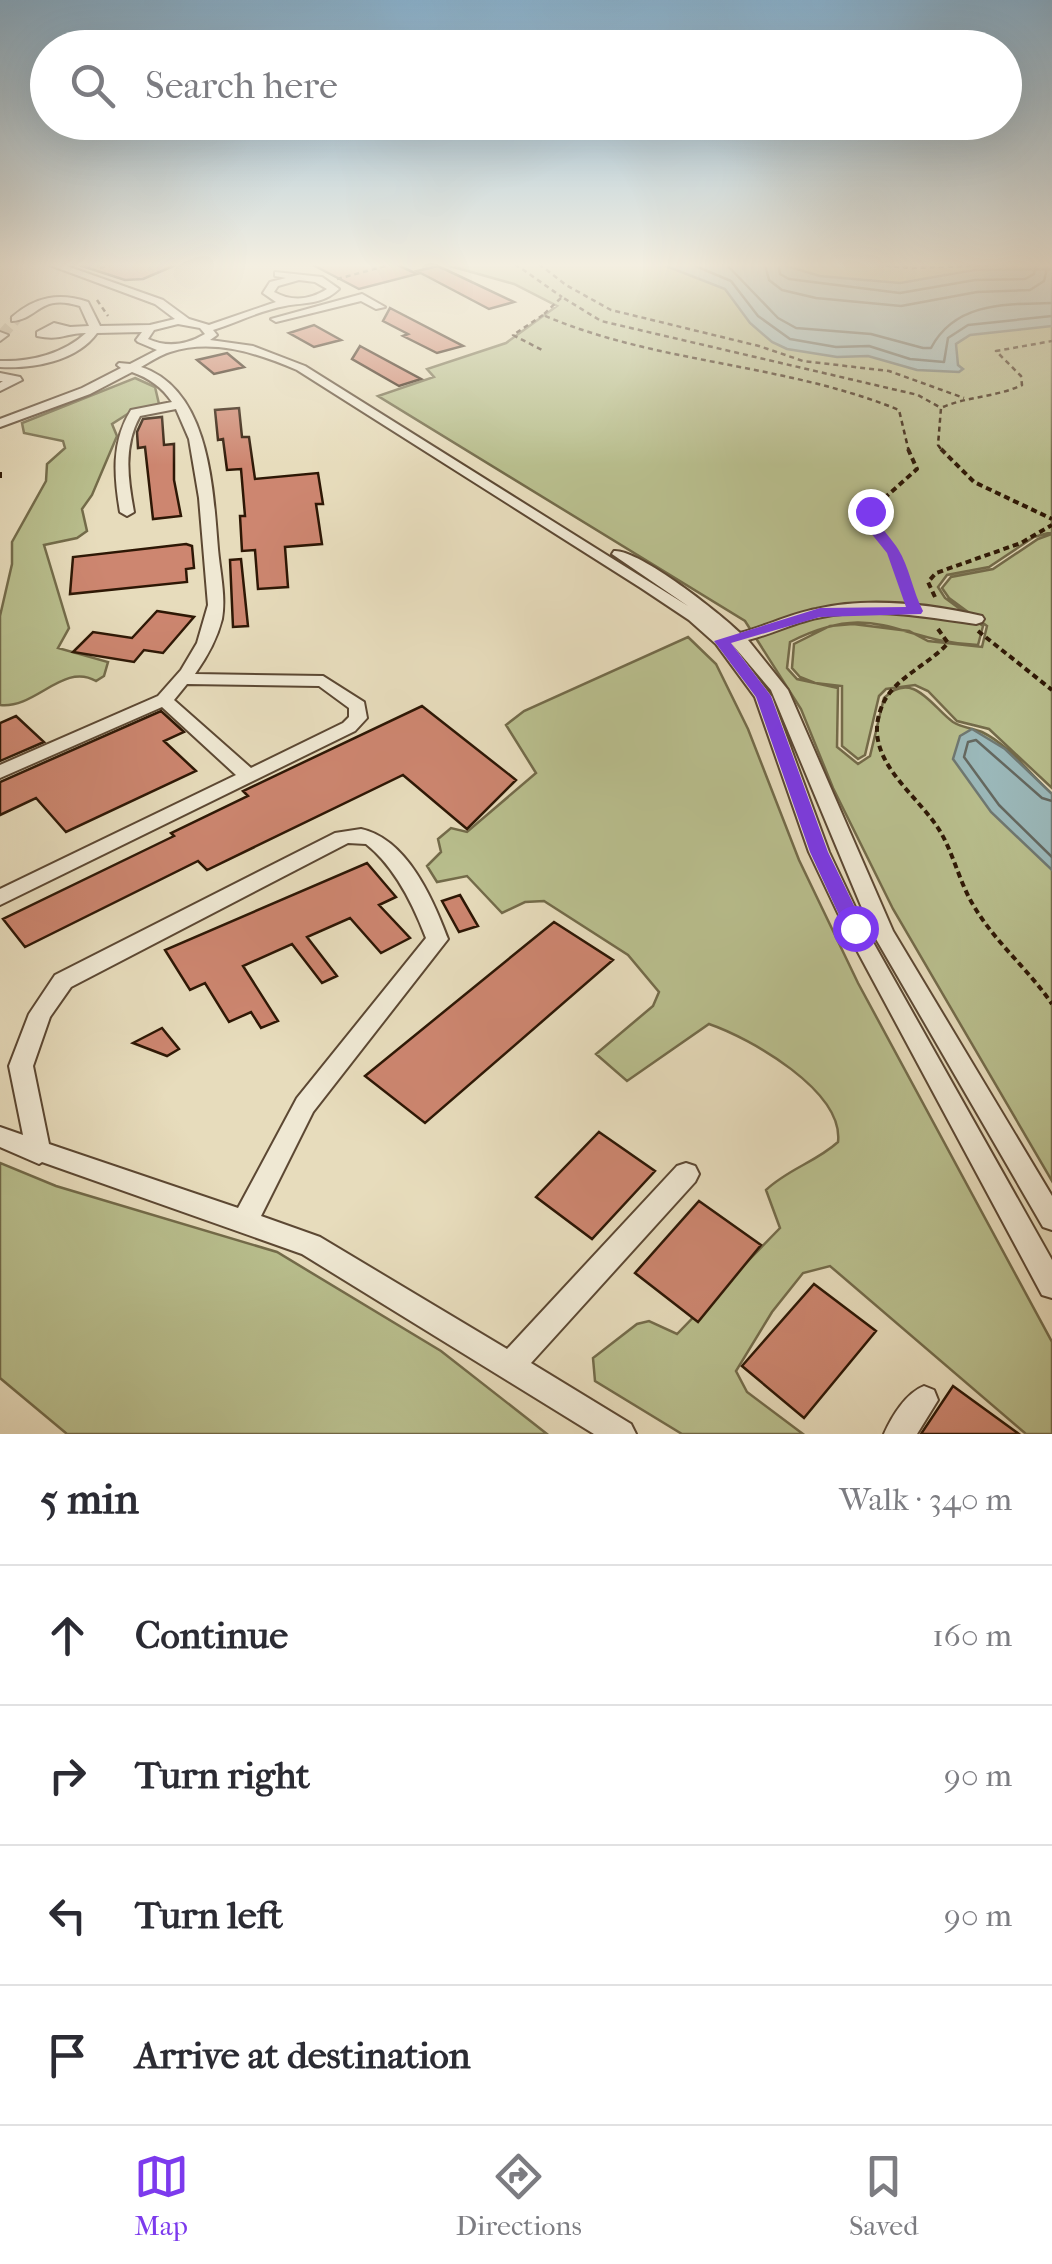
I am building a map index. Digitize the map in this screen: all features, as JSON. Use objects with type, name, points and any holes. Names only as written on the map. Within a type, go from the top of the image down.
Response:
[{"type":"lane","points":[[67,333],[108,331]]},
{"type":"lane","points":[[129,366],[146,342],[146,331]]},
{"type":"lane","points":[[194,344],[207,338],[203,331]]},
{"type":"lane","points":[[215,331],[283,353],[334,379],[687,595],[731,640],[764,696],[819,852],[855,928],[1052,1286]]},
{"type":"lane","points":[[0,364],[14,366],[44,360],[93,332],[170,348]]},
{"type":"lane","points":[[4,415],[170,348],[214,342],[254,349],[301,368],[646,585],[762,663],[795,719],[816,782],[884,932],[1052,1220]]},
{"type":"lane","points":[[0,772],[164,700],[184,679],[214,622],[206,499],[196,443],[178,405],[158,378],[129,366]]},
{"type":"lane","points":[[0,377],[16,380],[0,387]]},
{"type":"lane","points":[[127,512],[120,475],[129,422],[136,413],[178,405]]},
{"type":"lane","points":[[731,640],[820,612],[916,611],[970,618]]},
{"type":"lane","points":[[0,898],[349,727],[358,718],[358,706],[323,680],[184,679]]},
{"type":"lane","points":[[164,700],[249,776]]},
{"type":"lane","points":[[39,1153],[21,1066],[40,1014],[63,981],[342,838],[372,838],[428,911],[437,940],[305,1105],[246,1220]]},
{"type":"lane","points":[[0,1137],[311,1245],[621,1434]]},
{"type":"lane","points":[[510,1366],[686,1174]]},
{"type":"lane","points":[[899,1434],[924,1400]]},
{"type":"path","points":[[520,331],[513,336],[544,350]]},
{"type":"path","points":[[583,331],[680,355],[792,376],[899,410],[905,443],[917,469],[870,511],[868,522],[894,553],[902,585],[916,611],[934,622],[948,643],[936,660],[906,678],[881,706],[878,734],[885,764],[944,837],[954,870],[980,915],[1052,1004]]},
{"type":"path","points":[[644,331],[918,395],[941,408]]},
{"type":"path","points":[[697,331],[803,361],[889,371],[964,398]]},
{"type":"path","points":[[941,408],[964,398],[1010,392],[1022,385],[1021,376],[998,356],[1000,348],[1052,341]]},
{"type":"path","points":[[941,408],[938,446],[946,459],[1000,498],[1052,522]]},
{"type":"path","points":[[0,472],[0,481]]},
{"type":"path","points":[[944,614],[928,582],[936,573],[1021,543],[1052,522]]},
{"type":"path","points":[[970,618],[1052,690]]},
{"type":"green space","points":[[523,331],[1052,331],[1052,532],[1034,537],[989,567],[947,575],[938,587],[945,598],[983,626],[978,645],[886,626],[845,623],[790,642],[787,668],[797,679],[838,688],[837,747],[858,764],[870,756],[884,698],[904,687],[921,694],[956,724],[992,738],[1052,794],[1052,1181],[893,909],[833,788],[801,709],[745,621],[378,396],[434,377],[427,369],[506,343]]},
{"type":"green space","points":[[135,378],[155,387],[159,404],[134,410],[112,424],[117,436],[82,509],[87,531],[77,538],[44,545],[69,628],[58,648],[108,662],[104,676],[96,681],[72,677],[26,700],[0,705],[0,616],[12,564],[12,542],[46,481],[47,464],[65,448],[63,441],[24,433],[22,423]]},
{"type":"green space","points":[[1052,534],[1052,788],[989,729],[957,721],[928,691],[915,685],[886,689],[879,696],[865,755],[858,759],[842,746],[842,686],[800,677],[792,668],[794,644],[830,626],[853,624],[909,631],[928,641],[982,647],[987,626],[949,598],[942,588],[951,577],[993,569]]},
{"type":"green space","points":[[688,637],[716,664],[748,729],[799,860],[858,983],[1052,1342],[1052,1434],[1026,1434],[830,1266],[803,1273],[772,1312],[736,1371],[747,1392],[803,1434],[682,1434],[595,1381],[593,1358],[637,1324],[649,1321],[677,1334],[780,1228],[766,1190],[838,1142],[836,1123],[811,1086],[791,1069],[747,1041],[709,1024],[627,1081],[596,1054],[653,1006],[659,992],[628,955],[544,901],[525,902],[502,913],[467,876],[437,882],[427,866],[441,852],[438,839],[451,828],[467,832],[536,773],[506,725],[524,711]]},
{"type":"green space","points":[[0,1163],[56,1186],[277,1252],[441,1351],[547,1434],[67,1434],[0,1378]]},
{"type":"water","points":[[759,331],[1007,331],[970,335],[956,344],[958,365],[963,369],[959,372],[917,370],[868,356],[837,357],[787,349]]},
{"type":"water","points":[[972,729],[1005,749],[1052,794],[1052,870],[991,812],[953,759],[960,736]]},
{"type":"building","points":[[325,331],[341,340],[314,347],[289,333]]},
{"type":"building","points":[[402,331],[434,331],[463,346],[437,353],[403,336],[408,334]]},
{"type":"building","points":[[360,346],[421,379],[399,386],[352,359]]},
{"type":"building","points":[[227,353],[244,367],[214,374],[197,360]]},
{"type":"building","points":[[239,408],[242,437],[249,437],[255,479],[318,473],[323,504],[316,504],[322,544],[285,547],[288,587],[258,589],[255,550],[242,551],[240,516],[245,516],[241,469],[227,470],[215,410]]},
{"type":"building","points":[[162,417],[164,445],[174,444],[174,480],[181,516],[153,519],[145,447],[138,448],[137,432],[143,419]]},
{"type":"building","points":[[192,546],[194,568],[186,569],[187,582],[70,594],[73,557]]},
{"type":"building","points":[[241,559],[248,626],[233,627],[230,560]]},
{"type":"building","points":[[157,611],[194,617],[163,653],[144,650],[134,662],[73,652],[93,632],[132,638]]},
{"type":"building","points":[[422,706],[516,780],[467,829],[403,775],[207,870],[198,861],[25,947],[3,919],[174,836],[171,833],[248,796],[243,791]]},
{"type":"building","points":[[161,711],[184,732],[164,741],[196,771],[66,832],[36,798],[0,815],[0,782]]},
{"type":"building","points":[[16,716],[44,742],[0,761],[0,723]]},
{"type":"building","points":[[367,863],[396,897],[379,905],[410,938],[381,953],[350,918],[307,937],[337,976],[322,983],[292,944],[243,966],[278,1021],[261,1028],[251,1012],[229,1022],[205,983],[190,990],[165,950]]},
{"type":"building","points":[[460,895],[478,926],[459,932],[442,901]]},
{"type":"building","points":[[554,922],[613,960],[425,1123],[365,1076]]},
{"type":"building","points":[[162,1028],[179,1049],[167,1056],[133,1043]]},
{"type":"building","points":[[599,1132],[655,1171],[592,1239],[536,1197]]},
{"type":"building","points":[[699,1201],[761,1245],[698,1322],[635,1273]]},
{"type":"building","points":[[814,1284],[876,1331],[804,1418],[742,1366]]},
{"type":"building","points":[[953,1386],[1019,1434],[921,1434]]},
{"type":"tunnel","points":[[2,335],[6,331]]},
{"type":"route","points":[[855,928],[819,852],[764,696],[722,641],[820,612],[916,611],[902,585],[894,553],[868,522],[870,511]]}]
